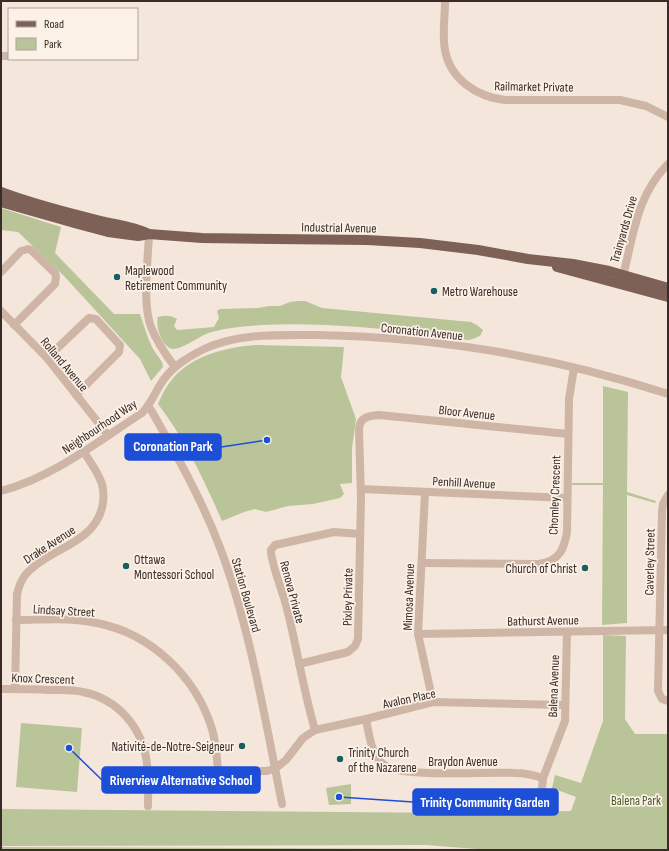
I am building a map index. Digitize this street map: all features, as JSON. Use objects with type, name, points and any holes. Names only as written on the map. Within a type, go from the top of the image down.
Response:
[{"type":"main road","name":"Industrial Avenue","points":[[1,192],[97,220],[138,229],[149,234]]},
{"type":"main road","name":"Industrial Avenue","points":[[1,202],[108,232],[138,236],[149,234],[195,238],[367,240],[420,243],[478,250],[528,259],[573,264],[668,297]]},
{"type":"main road","name":"Industrial Avenue","points":[[622,280],[668,288]]},
{"type":"street","name":"Railmarket Private","points":[[445,1],[444,44],[446,56],[459,78],[470,88],[482,94],[505,100],[620,100],[646,106],[668,117]]},
{"type":"street","name":"Trainyards Drive","points":[[622,280],[641,204],[650,186],[668,164]]},
{"type":"street","points":[[149,234],[147,281],[148,312],[151,326],[159,345],[174,367]]},
{"type":"street","points":[[1,272],[21,251],[28,249],[31,250],[51,269],[56,276],[55,284],[14,325]]},
{"type":"street","name":"Rolland Avenue","points":[[1,312],[47,358],[108,435]]},
{"type":"street","points":[[47,358],[88,318],[96,319],[120,345],[118,352],[76,395]]},
{"type":"street","name":"Coronation Avenue","points":[[174,367],[199,352],[225,342],[257,336],[300,335],[376,338],[431,342],[500,352],[574,368],[668,394]]},
{"type":"street","name":"Neighbourhood Way","points":[[1,491],[16,487],[42,476],[84,452],[148,407],[163,381],[174,367]]},
{"type":"street","name":"Chomley Crescent","points":[[422,563],[539,564],[548,562],[560,554],[565,545],[567,532],[569,399],[574,368]]},
{"type":"street","name":"Station Boulevard","points":[[148,407],[178,458],[211,524],[220,547],[247,638],[276,768],[282,804]]},
{"type":"street","name":"Bloor Avenue","points":[[364,418],[379,415],[568,434]]},
{"type":"street","name":"Pixley Private","points":[[299,664],[348,652],[355,646],[358,634],[361,488],[359,429],[364,418]]},
{"type":"street","name":"Drake Avenue","points":[[15,689],[17,594],[20,584],[26,573],[37,564],[86,534],[99,519],[103,504],[103,489],[96,472],[84,452]]},
{"type":"street","name":"Penhill Avenue","points":[[361,488],[567,498]]},
{"type":"street","name":"Mimosa Avenue","points":[[425,492],[418,634],[433,702]]},
{"type":"street","name":"Caverley Street","points":[[668,495],[663,504],[662,511],[661,622],[659,630],[658,691],[662,699],[668,701]]},
{"type":"street","name":"Renova Private","points":[[315,730],[271,550],[275,545],[334,532],[360,534]]},
{"type":"street","name":"Lindsay Street","points":[[16,620],[65,620],[98,623],[130,634],[153,647],[179,670],[201,703],[207,716],[215,743],[218,771]]},
{"type":"street","name":"Bathurst Avenue","points":[[418,634],[668,630]]},
{"type":"street","name":"Balena Avenue","points":[[540,810],[544,778],[565,721],[567,632]]},
{"type":"street","name":"Knox Crescent","points":[[1,689],[75,690],[92,694],[112,704],[131,721],[138,732],[146,753],[148,772],[148,806]]},
{"type":"street","name":"Avalon Place","points":[[276,768],[286,760],[303,738],[315,730],[433,702],[565,705]]},
{"type":"street","name":"Braydon Avenue","points":[[366,719],[375,754],[384,765],[400,771],[424,773],[514,773],[544,778]]},
{"type":"street","points":[[148,772],[267,771],[276,768]]},
{"type":"green space","points":[[1,208],[61,227],[55,253],[114,314],[140,314],[148,338],[153,349],[162,362],[163,367],[151,381],[140,359],[64,276],[18,232],[1,230]]},
{"type":"green space","points":[[298,301],[305,301],[322,308],[471,322],[483,330],[480,336],[468,340],[432,334],[365,327],[304,324],[263,325],[219,330],[206,334],[177,349],[173,349],[166,345],[160,336],[157,321],[158,317],[161,316],[170,316],[175,318],[177,319],[174,326],[177,330],[214,327],[219,318],[217,311],[220,309],[280,306]]},
{"type":"green space","points":[[256,345],[344,347],[341,377],[356,419],[352,448],[352,483],[340,484],[344,494],[340,498],[313,504],[288,506],[266,512],[255,509],[222,521],[201,475],[177,431],[158,404],[171,380],[182,369],[191,363],[223,350]]},
{"type":"green space","points":[[603,386],[628,392],[627,492],[656,501],[655,503],[627,495],[627,623],[602,625],[603,485],[572,485],[572,483],[603,483]]},
{"type":"green space","name":"Balena Park","points":[[603,635],[626,636],[625,719],[635,734],[668,734],[668,850],[1,850],[1,847],[476,849],[426,845],[1,846],[1,809],[458,813],[571,811],[576,797],[552,788],[555,775],[581,783],[603,721]]},
{"type":"green space","points":[[21,723],[82,728],[77,792],[16,787]]},
{"type":"green space","points":[[351,784],[351,804],[329,805],[326,788]]},
{"type":"place","name":"Maplewood Retirement Community","points":[[117,277]]},
{"type":"place","name":"Metro Warehouse","points":[[434,291]]},
{"type":"place","name":"Coronation Park","points":[[267,440]]},
{"type":"place","name":"Ottawa Montessori School","points":[[126,566]]},
{"type":"place","name":"Church of Christ","points":[[585,568]]},
{"type":"place","name":"Nativité-de-Notre-Seigneur","points":[[242,746]]},
{"type":"place","name":"Riverview Alternative School","points":[[69,748]]},
{"type":"place","name":"Trinity Church of the Nazarene","points":[[340,759]]},
{"type":"place","name":"Trinity Community Garden","points":[[339,797]]}]
